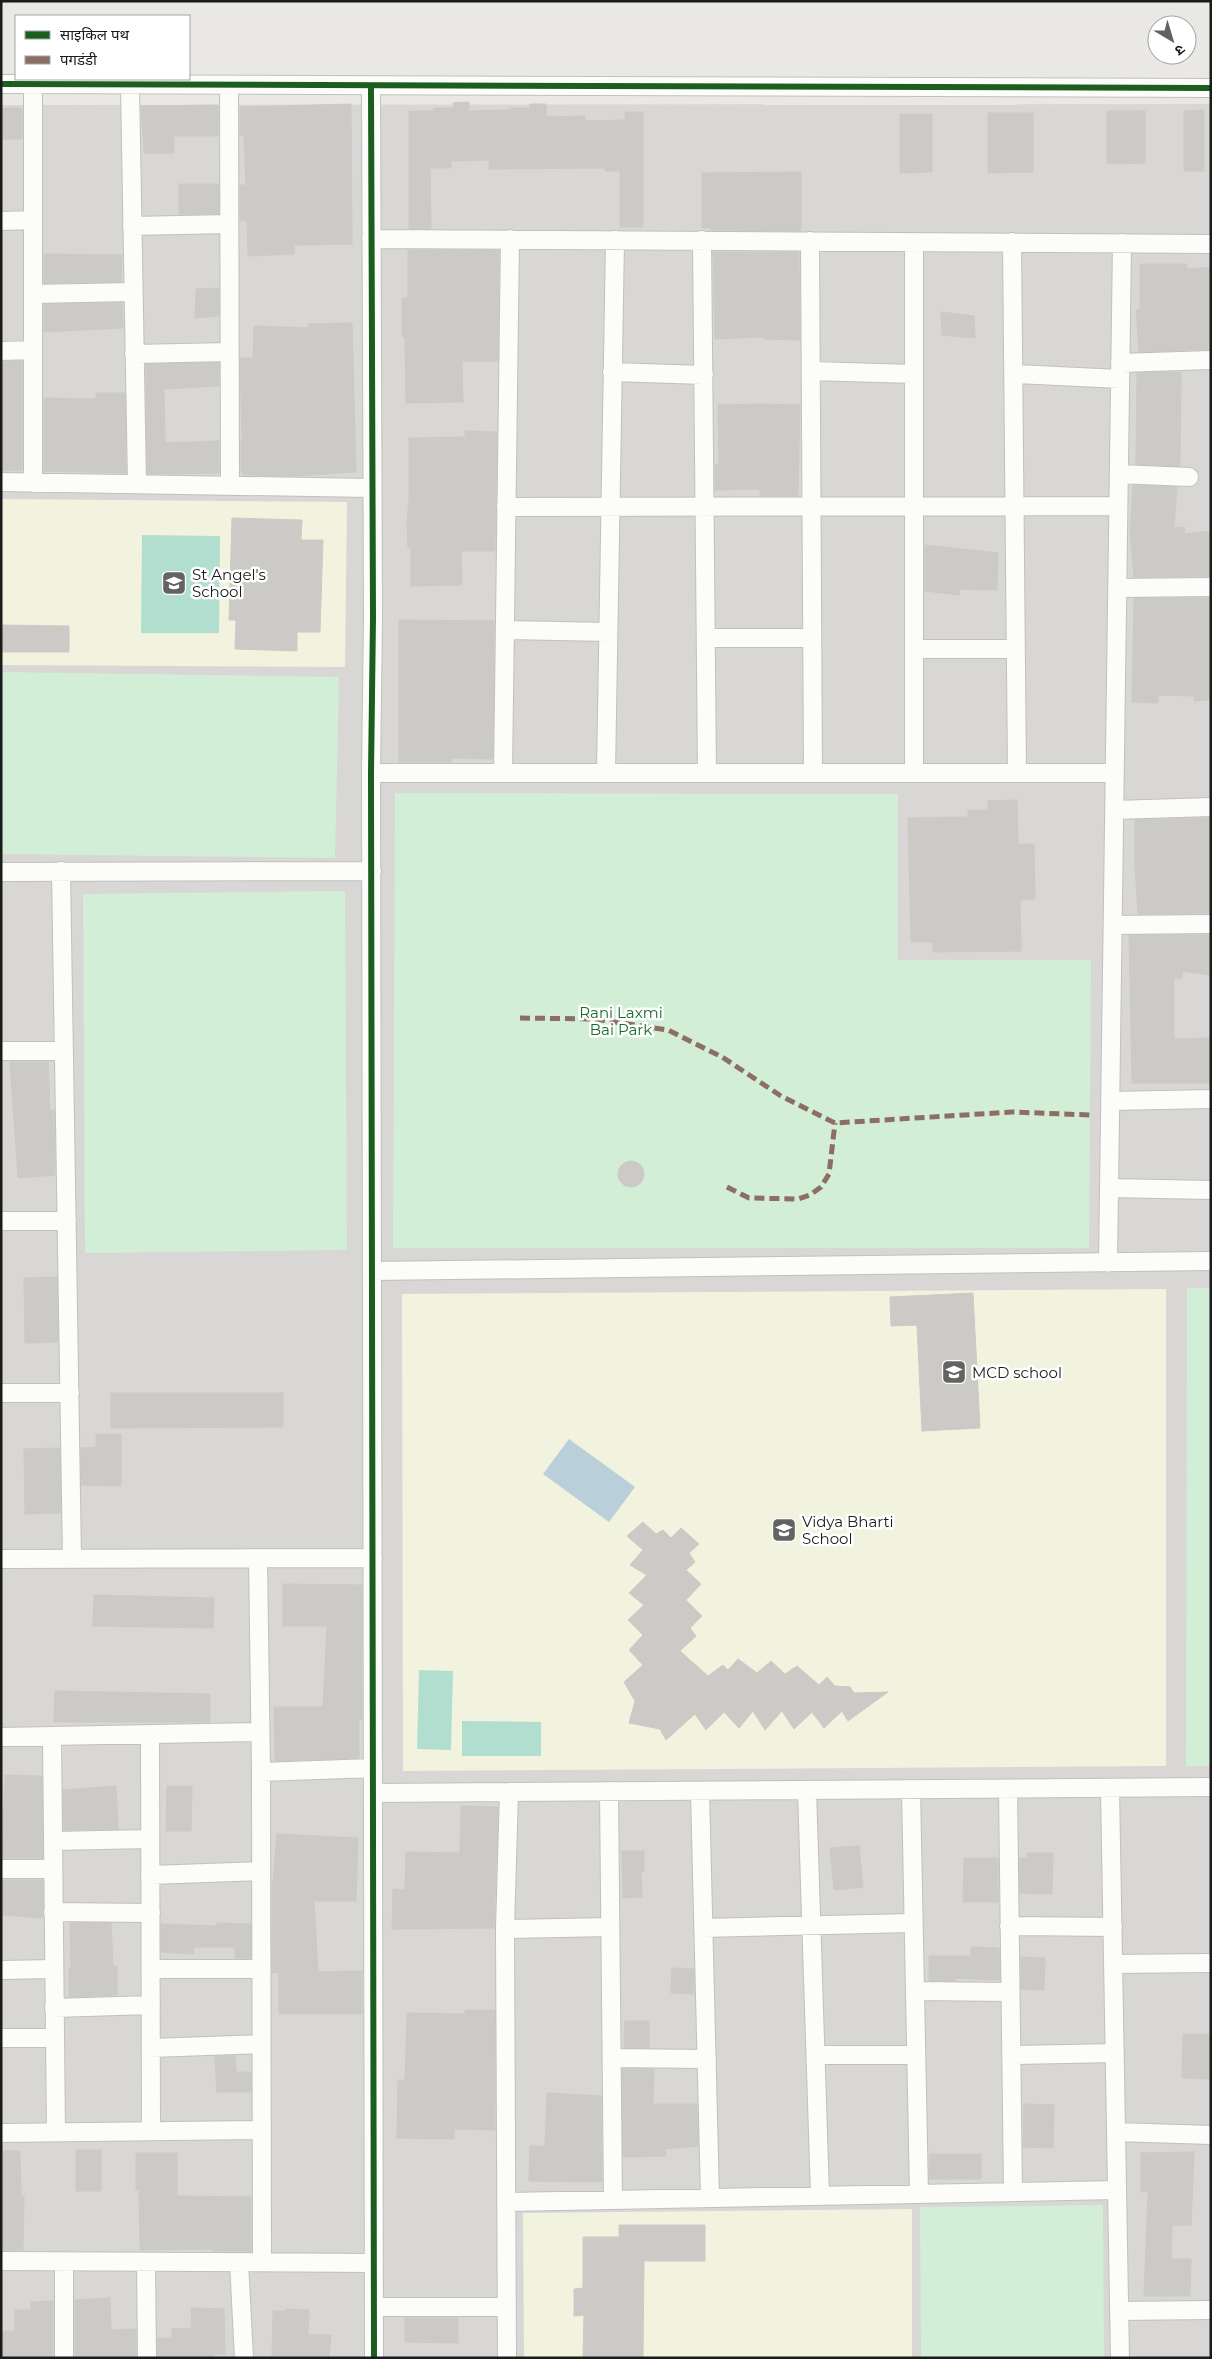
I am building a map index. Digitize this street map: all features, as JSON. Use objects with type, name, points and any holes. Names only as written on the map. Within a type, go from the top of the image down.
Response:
[{"type":"street","points":[[1,84],[1211,88]]},
{"type":"street","points":[[33,84],[33,483]]},
{"type":"street","points":[[130,85],[137,484]]},
{"type":"street","points":[[229,85],[230,486]]},
{"type":"street","points":[[371,86],[374,2358]]},
{"type":"street","points":[[1,221],[33,220]]},
{"type":"street","points":[[132,226],[229,224]]},
{"type":"street","points":[[371,239],[1211,244]]},
{"type":"street","points":[[503,773],[510,239]]},
{"type":"street","points":[[606,773],[615,240]]},
{"type":"street","points":[[702,240],[707,773]]},
{"type":"street","points":[[810,241],[813,773]]},
{"type":"street","points":[[914,242],[914,773]]},
{"type":"street","points":[[1012,242],[1017,773]]},
{"type":"street","points":[[1108,1262],[1122,243]]},
{"type":"street","points":[[33,294],[133,292]]},
{"type":"street","points":[[1,351],[33,350]]},
{"type":"street","points":[[134,354],[229,352]]},
{"type":"street","points":[[1014,374],[1120,371],[1211,360]]},
{"type":"street","points":[[811,371],[914,374]]},
{"type":"street","points":[[612,372],[704,374]]},
{"type":"street","points":[[1119,474],[1189,477]]},
{"type":"street","points":[[1,482],[371,488]]},
{"type":"street","points":[[506,507],[1118,506]]},
{"type":"street","points":[[1117,588],[1211,587]]},
{"type":"street","points":[[505,630],[608,632]]},
{"type":"street","points":[[706,638],[812,638]]},
{"type":"street","points":[[914,649],[1016,649]]},
{"type":"street","points":[[371,773],[1114,773]]},
{"type":"street","points":[[1114,810],[1211,808]]},
{"type":"street","points":[[1,872],[372,871]]},
{"type":"street","points":[[61,872],[72,1559]]},
{"type":"street","points":[[1113,925],[1211,924]]},
{"type":"street","points":[[1,1051],[64,1051]]},
{"type":"street","points":[[1110,1101],[1211,1099]]},
{"type":"street","points":[[1109,1188],[1211,1190]]},
{"type":"street","points":[[1,1221],[67,1222]]},
{"type":"street","points":[[372,1271],[1211,1261]]},
{"type":"street","points":[[1,1393],[70,1393]]},
{"type":"street","points":[[258,1558],[261,1772],[262,2262]]},
{"type":"street","points":[[1,1559],[372,1558]]},
{"type":"street","points":[[1,1737],[259,1732]]},
{"type":"street","points":[[150,1735],[151,2131]]},
{"type":"street","points":[[52,1736],[56,2132]]},
{"type":"street","points":[[261,1772],[373,1768]]},
{"type":"street","points":[[1110,1788],[1120,2358]]},
{"type":"street","points":[[373,1793],[1211,1788]]},
{"type":"street","points":[[911,1789],[919,2194]]},
{"type":"street","points":[[1008,1789],[1012,2192]]},
{"type":"street","points":[[807,1790],[820,2196]]},
{"type":"street","points":[[609,1791],[614,2200]]},
{"type":"street","points":[[700,1791],[710,2198]]},
{"type":"street","points":[[507,2358],[505,1929],[509,1792]]},
{"type":"street","points":[[53,1841],[150,1840]]},
{"type":"street","points":[[1,1869],[53,1869]]},
{"type":"street","points":[[150,1875],[260,1871]]},
{"type":"street","points":[[53,1912],[150,1912]]},
{"type":"street","points":[[703,1928],[913,1923]]},
{"type":"street","points":[[1009,1926],[1113,1927]]},
{"type":"street","points":[[505,1929],[610,1927]]},
{"type":"street","points":[[1113,1964],[1211,1963]]},
{"type":"street","points":[[151,1968],[260,1969]]},
{"type":"street","points":[[1,1970],[54,1969]]},
{"type":"street","points":[[914,1991],[1010,1992]]},
{"type":"street","points":[[54,2008],[151,2005]]},
{"type":"street","points":[[1,2038],[55,2038]]},
{"type":"street","points":[[151,2048],[261,2044]]},
{"type":"street","points":[[1011,2055],[1115,2053]]},
{"type":"street","points":[[816,2055],[916,2055]]},
{"type":"street","points":[[612,2058],[707,2059]]},
{"type":"street","points":[[1,2133],[261,2130]]},
{"type":"street","points":[[1116,2132],[1211,2135]]},
{"type":"street","points":[[506,2202],[1117,2190]]},
{"type":"street","points":[[1,2262],[374,2263]]},
{"type":"street","points":[[64,2262],[64,2358]]},
{"type":"street","points":[[146,2262],[147,2358]]},
{"type":"street","points":[[239,2262],[244,2358]]},
{"type":"street","points":[[374,2307],[507,2307]]},
{"type":"street","points":[[1119,2311],[1211,2310]]},
{"type":"shaded area","points":[[1211,104],[1211,2358],[1,2358],[1,105]]},
{"type":"shaded area","name":"St Angel's School","points":[[1,499],[347,502],[345,667],[1,665]]},
{"type":"shaded area","points":[[142,535],[220,536],[219,633],[141,633]]},
{"type":"shaded area","name":"Vidya Bharti School","points":[[1166,1289],[1166,1766],[403,1771],[402,1294]]},
{"type":"shaded area","points":[[419,1670],[453,1671],[451,1750],[417,1749]]},
{"type":"shaded area","points":[[462,1721],[541,1722],[541,1756],[462,1756]]},
{"type":"shaded area","points":[[912,2209],[912,2358],[524,2358],[523,2213]]},
{"type":"green space","points":[[1,672],[339,677],[335,858],[1,854]]},
{"type":"green space","name":"Rani Laxmi Bai Park","points":[[395,793],[898,794],[898,960],[1091,960],[1089,1248],[393,1248]]},
{"type":"green space","points":[[345,891],[347,1250],[85,1253],[83,894]]},
{"type":"green space","points":[[1187,1288],[1211,1288],[1211,1766],[1186,1766]]},
{"type":"green space","points":[[1103,2205],[1104,2358],[921,2358],[920,2207]]},
{"type":"water","points":[[569,1439],[635,1487],[609,1522],[543,1474]]},
{"type":"building","points":[[469,102],[469,111],[509,110],[509,108],[530,108],[530,104],[546,104],[546,117],[585,116],[585,121],[625,120],[625,112],[643,112],[643,227],[620,227],[620,171],[605,171],[605,168],[489,169],[489,160],[451,161],[451,168],[430,168],[431,229],[409,229],[409,111],[434,111],[434,108],[454,108],[453,103]]},
{"type":"building","points":[[351,104],[352,244],[294,245],[294,254],[248,256],[247,221],[240,221],[240,185],[246,185],[244,135],[240,135],[240,107]]},
{"type":"building","points":[[218,105],[218,136],[174,136],[174,153],[144,153],[141,106]]},
{"type":"building","points":[[1,108],[22,108],[22,139],[1,139]]},
{"type":"building","points":[[1204,110],[1204,171],[1184,171],[1184,111]]},
{"type":"building","points":[[1107,111],[1145,111],[1145,163],[1107,164]]},
{"type":"building","points":[[988,113],[1033,113],[1033,172],[988,173]]},
{"type":"building","points":[[900,114],[932,114],[932,172],[900,173]]},
{"type":"building","points":[[801,172],[801,231],[711,230],[711,228],[702,228],[702,173]]},
{"type":"building","points":[[179,184],[219,184],[219,214],[179,214]]},
{"type":"building","points":[[408,250],[499,250],[498,361],[462,361],[463,402],[406,403],[405,337],[402,337],[402,298],[408,298]]},
{"type":"building","points":[[713,252],[799,252],[800,340],[764,339],[764,337],[715,339]]},
{"type":"building","points":[[44,254],[122,255],[121,282],[44,283]]},
{"type":"building","points":[[1140,264],[1187,264],[1187,269],[1211,267],[1211,349],[1139,352],[1136,310],[1140,309]]},
{"type":"building","points":[[219,288],[219,316],[195,318],[196,289]]},
{"type":"building","points":[[122,303],[123,328],[44,332],[44,304]]},
{"type":"building","points":[[941,312],[974,316],[975,338],[942,335]]},
{"type":"building","points":[[352,323],[356,472],[294,476],[243,475],[243,472],[241,472],[240,358],[253,358],[254,326],[308,328],[308,324]]},
{"type":"building","points":[[22,361],[22,470],[1,471],[1,362]]},
{"type":"building","points":[[219,363],[219,386],[164,389],[165,443],[219,441],[219,473],[147,474],[146,364]]},
{"type":"building","points":[[1181,372],[1180,466],[1136,464],[1137,373]]},
{"type":"building","points":[[96,393],[125,393],[126,473],[44,471],[44,398],[96,399]]},
{"type":"building","points":[[718,405],[800,405],[798,496],[760,496],[760,489],[715,490],[715,464],[719,464]]},
{"type":"building","points":[[465,431],[497,432],[495,551],[461,551],[462,585],[411,586],[411,548],[408,548],[407,524],[409,438],[465,437]]},
{"type":"building","points":[[1133,485],[1177,487],[1174,528],[1184,527],[1185,534],[1211,531],[1211,576],[1134,577],[1130,534]]},
{"type":"building","points":[[232,518],[302,520],[301,540],[323,540],[320,632],[297,632],[297,651],[235,649],[236,620],[229,620]]},
{"type":"building","points":[[925,545],[998,553],[997,590],[960,589],[959,595],[925,591]]},
{"type":"building","points":[[1134,598],[1211,598],[1211,700],[1194,701],[1194,696],[1158,695],[1158,703],[1132,702]]},
{"type":"building","points":[[399,620],[494,621],[493,759],[451,758],[451,762],[399,762]]},
{"type":"building","points":[[1,625],[69,626],[69,652],[1,652]]},
{"type":"building","points":[[1017,800],[1018,844],[1034,844],[1035,899],[1020,900],[1021,951],[933,952],[933,942],[911,942],[908,818],[968,817],[968,810],[988,810],[988,801]]},
{"type":"building","points":[[1211,818],[1211,913],[1138,914],[1135,820]]},
{"type":"building","points":[[1129,935],[1211,935],[1211,975],[1182,971],[1182,978],[1174,978],[1174,1039],[1211,1038],[1211,1083],[1132,1083]]},
{"type":"building","points":[[10,1062],[48,1062],[50,1110],[54,1110],[55,1175],[18,1178]]},
{"type":"building","points":[[631,1161],[640,1165],[644,1174],[640,1183],[631,1187],[622,1183],[618,1174],[622,1165]]},
{"type":"building","points":[[57,1277],[58,1342],[25,1343],[24,1278]]},
{"type":"building","points":[[973,1293],[980,1428],[922,1431],[917,1325],[891,1326],[890,1297]]},
{"type":"building","points":[[111,1393],[283,1393],[283,1427],[111,1428]]},
{"type":"building","points":[[96,1434],[121,1434],[121,1486],[81,1485],[81,1448],[96,1447]]},
{"type":"building","points":[[60,1448],[61,1513],[25,1514],[24,1449]]},
{"type":"building","points":[[643,1522],[656,1534],[663,1530],[671,1538],[681,1528],[699,1544],[689,1553],[695,1562],[686,1570],[701,1584],[686,1600],[702,1616],[690,1628],[696,1636],[680,1651],[708,1676],[723,1665],[728,1670],[738,1659],[757,1673],[771,1661],[785,1674],[797,1666],[819,1685],[827,1677],[835,1686],[850,1687],[854,1693],[888,1692],[848,1721],[842,1711],[824,1728],[812,1712],[794,1729],[782,1711],[765,1730],[753,1711],[739,1728],[724,1712],[706,1730],[695,1714],[666,1740],[660,1729],[629,1723],[635,1701],[624,1682],[643,1665],[629,1650],[643,1635],[628,1620],[644,1605],[629,1593],[647,1575],[630,1565],[643,1550],[627,1536]]},
{"type":"building","points":[[283,1584],[362,1585],[362,1720],[359,1720],[359,1758],[275,1761],[274,1707],[323,1707],[327,1626],[283,1626]]},
{"type":"building","points":[[94,1595],[214,1598],[213,1628],[93,1626]]},
{"type":"building","points":[[55,1691],[210,1694],[210,1722],[54,1722]]},
{"type":"building","points":[[5,1775],[42,1776],[43,1858],[2,1858]]},
{"type":"building","points":[[116,1786],[118,1829],[64,1830],[63,1790]]},
{"type":"building","points":[[167,1786],[192,1786],[191,1831],[166,1831]]},
{"type":"building","points":[[461,1806],[498,1807],[494,1928],[392,1929],[393,1889],[405,1890],[406,1852],[460,1853]]},
{"type":"building","points":[[277,1834],[358,1838],[356,1901],[314,1901],[318,1972],[362,1971],[362,2014],[279,2014],[279,1972],[272,1973],[272,1891]]},
{"type":"building","points":[[859,1846],[863,1887],[834,1890],[830,1848]]},
{"type":"building","points":[[622,1851],[644,1851],[644,1872],[641,1872],[642,1897],[623,1898]]},
{"type":"building","points":[[1027,1853],[1053,1853],[1052,1894],[1020,1893],[1019,1858],[1027,1858]]},
{"type":"building","points":[[964,1858],[998,1858],[998,1902],[963,1902]]},
{"type":"building","points":[[1,1880],[43,1880],[43,1918],[1,1915]]},
{"type":"building","points":[[70,1923],[111,1923],[113,1966],[117,1966],[117,1995],[69,1997],[69,1968],[71,1968]]},
{"type":"building","points":[[217,1923],[251,1924],[251,1958],[235,1958],[235,1947],[194,1947],[193,1954],[161,1952],[161,1924],[217,1926]]},
{"type":"building","points":[[971,1947],[999,1948],[1000,1980],[955,1978],[955,1981],[929,1981],[929,1956],[971,1956]]},
{"type":"building","points":[[1021,1957],[1045,1958],[1044,1990],[1021,1989]]},
{"type":"building","points":[[672,1968],[694,1969],[694,1994],[671,1993]]},
{"type":"building","points":[[465,2010],[495,2010],[495,2130],[454,2129],[454,2139],[397,2138],[398,2080],[405,2080],[407,2013],[465,2014]]},
{"type":"building","points":[[625,2021],[649,2021],[649,2048],[624,2048]]},
{"type":"building","points":[[1183,2034],[1211,2034],[1211,2079],[1182,2078]]},
{"type":"building","points":[[215,2056],[235,2056],[236,2072],[251,2072],[251,2092],[217,2092]]},
{"type":"building","points":[[622,2069],[654,2069],[653,2104],[697,2104],[698,2146],[665,2149],[666,2156],[623,2157]]},
{"type":"building","points":[[547,2093],[601,2096],[602,2182],[529,2181],[530,2146],[545,2146]]},
{"type":"building","points":[[1024,2104],[1054,2105],[1053,2148],[1023,2147]]},
{"type":"building","points":[[76,2150],[101,2150],[101,2191],[76,2191]]},
{"type":"building","points":[[1,2151],[20,2151],[21,2196],[24,2196],[23,2250],[1,2250]]},
{"type":"building","points":[[1194,2152],[1191,2225],[1172,2225],[1171,2259],[1191,2259],[1190,2296],[1144,2296],[1148,2192],[1141,2192],[1141,2153]]},
{"type":"building","points":[[136,2153],[177,2153],[177,2196],[251,2197],[251,2251],[213,2251],[213,2249],[140,2250],[139,2190],[136,2190]]},
{"type":"building","points":[[930,2154],[981,2154],[981,2179],[929,2179]]},
{"type":"building","points":[[619,2225],[705,2225],[705,2261],[644,2261],[643,2358],[583,2358],[584,2315],[574,2316],[574,2289],[583,2288],[583,2237],[619,2237]]},
{"type":"building","points":[[110,2298],[111,2330],[136,2329],[136,2358],[75,2357],[75,2300]]},
{"type":"building","points":[[53,2301],[53,2357],[1,2358],[1,2331],[15,2331],[15,2310],[31,2310],[31,2302]]},
{"type":"building","points":[[191,2308],[224,2309],[225,2354],[214,2354],[214,2358],[158,2358],[157,2338],[172,2338],[172,2329],[192,2328]]},
{"type":"building","points":[[286,2309],[309,2310],[308,2335],[331,2335],[329,2358],[272,2358],[273,2311],[286,2311]]},
{"type":"building","points":[[405,2318],[458,2318],[458,2343],[405,2342]]},
{"type":"marked path","points":[[520,1018],[594,1019],[668,1030],[722,1057],[781,1096],[835,1123],[1012,1112],[1090,1115]]},
{"type":"marked path","points":[[727,1187],[749,1198],[798,1199],[810,1195],[821,1187],[829,1174],[835,1123]]},
{"type":"cycle path","points":[[1,84],[1211,88]]},
{"type":"cycle path","points":[[371,86],[374,2358]]},
{"type":"place","name":"St Angel's School","points":[[174,583]]},
{"type":"place","name":"MCD school","points":[[954,1372]]},
{"type":"place","name":"Vidya Bharti School","points":[[784,1530]]}]
